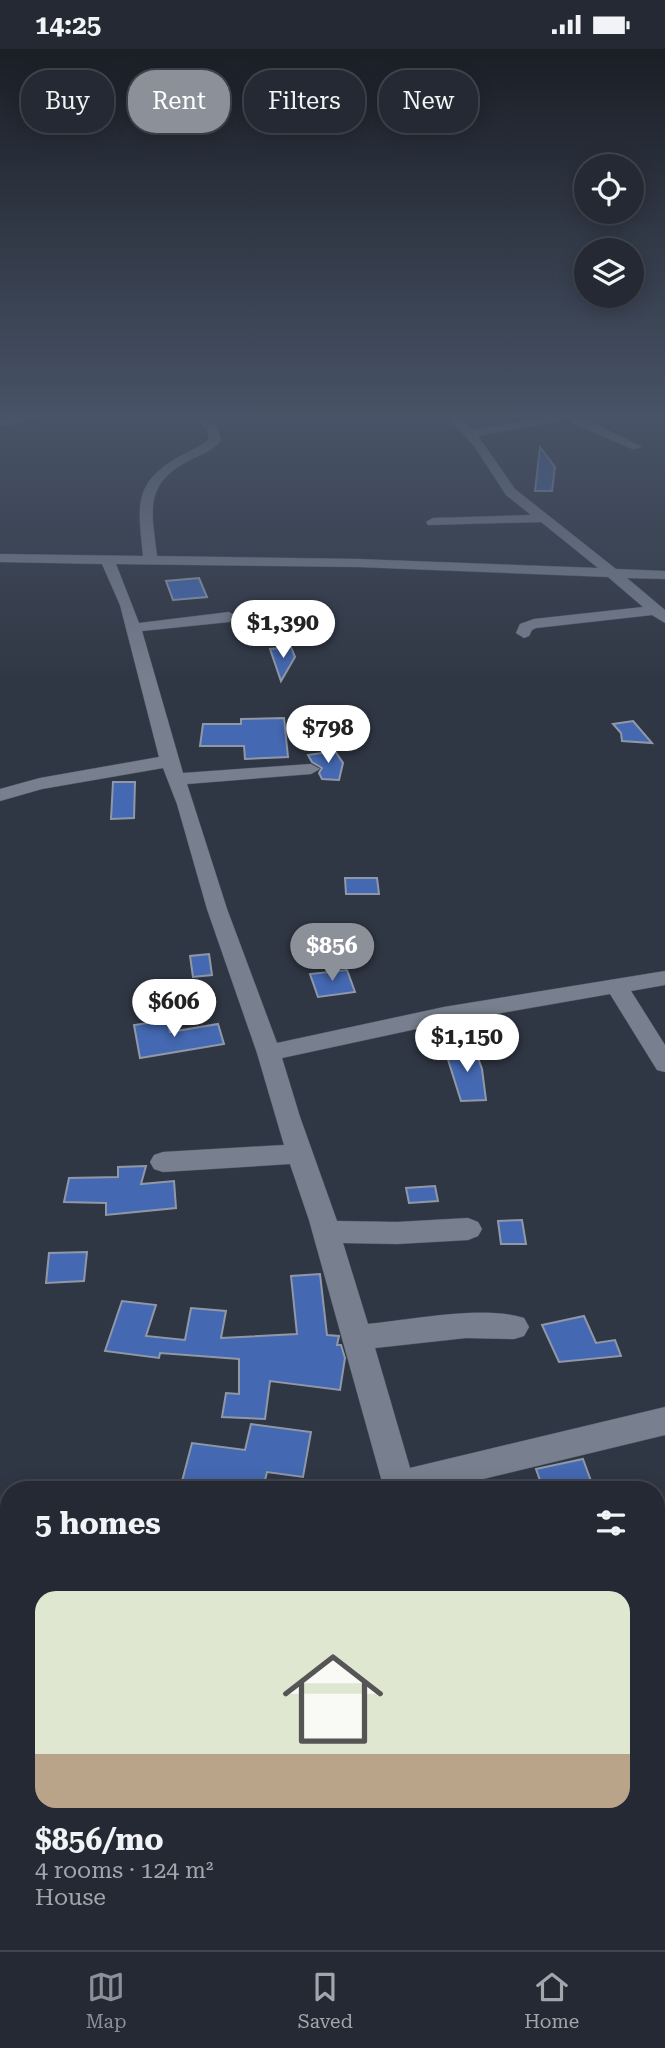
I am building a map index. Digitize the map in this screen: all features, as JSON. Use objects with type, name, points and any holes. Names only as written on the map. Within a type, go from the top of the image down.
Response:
[{"type":"street","points":[[144,505],[151,561]]},
{"type":"street","points":[[527,505],[616,574],[661,614]]},
{"type":"street","points":[[433,522],[545,518]]},
{"type":"street","points":[[0,558],[358,563],[665,575]]},
{"type":"street","points":[[108,561],[127,605],[173,770],[217,909],[269,1053],[299,1154],[326,1231],[398,1481]]},
{"type":"street","points":[[524,633],[525,627],[534,624],[661,614]]},
{"type":"street","points":[[132,628],[229,617]]},
{"type":"street","points":[[0,795],[52,782],[173,770],[311,769]]},
{"type":"street","points":[[269,1053],[444,1015],[665,978]]},
{"type":"street","points":[[617,988],[665,1063]]},
{"type":"street","points":[[163,1162],[299,1154]]},
{"type":"street","points":[[326,1231],[405,1234],[468,1229]]},
{"type":"street","points":[[356,1338],[466,1326],[514,1327]]},
{"type":"street","points":[[424,1481],[665,1422]]},
{"type":"building","points":[[199,578],[207,597],[173,600],[166,581]]},
{"type":"building","points":[[291,647],[295,657],[281,681],[270,649]]},
{"type":"building","points":[[284,718],[288,757],[245,759],[244,746],[200,746],[203,724],[241,724],[241,719]]},
{"type":"building","points":[[633,721],[652,743],[622,741],[621,733],[613,724]]},
{"type":"building","points":[[335,751],[343,763],[339,780],[322,779],[319,773],[322,768],[312,762],[308,755]]},
{"type":"building","points":[[113,782],[135,782],[134,818],[111,819]]},
{"type":"building","points":[[345,878],[377,878],[379,894],[346,894]]},
{"type":"building","points":[[209,954],[212,975],[193,977],[190,956]]},
{"type":"building","points":[[347,970],[355,992],[318,997],[310,974]]},
{"type":"building","points":[[167,1020],[170,1032],[218,1024],[224,1044],[140,1058],[134,1025]]},
{"type":"building","points":[[474,1047],[482,1069],[486,1100],[461,1101],[445,1050]]},
{"type":"building","points":[[146,1166],[141,1184],[174,1181],[176,1208],[106,1215],[106,1203],[64,1202],[69,1178],[118,1177],[118,1167]]},
{"type":"building","points":[[435,1186],[438,1201],[409,1203],[406,1188]]},
{"type":"building","points":[[522,1220],[526,1244],[501,1244],[498,1221]]},
{"type":"building","points":[[87,1252],[84,1281],[46,1283],[49,1253]]},
{"type":"building","points":[[320,1274],[327,1335],[339,1336],[337,1345],[341,1345],[345,1358],[340,1390],[270,1381],[265,1419],[222,1417],[226,1393],[239,1394],[239,1359],[160,1353],[159,1358],[105,1351],[122,1301],[156,1305],[146,1336],[185,1340],[191,1308],[226,1311],[221,1338],[297,1334],[291,1276]]},
{"type":"building","points":[[584,1316],[596,1343],[615,1340],[621,1356],[559,1362],[542,1325]]},
{"type":"building","points":[[251,1424],[311,1432],[303,1477],[267,1472],[265,1481],[182,1481],[192,1443],[245,1450]]},
{"type":"building","points":[[583,1459],[591,1481],[540,1481],[536,1469]]}]
